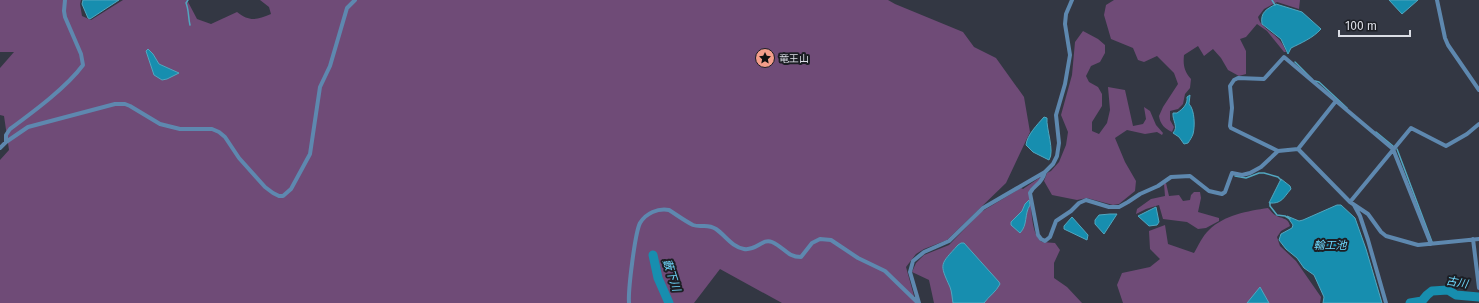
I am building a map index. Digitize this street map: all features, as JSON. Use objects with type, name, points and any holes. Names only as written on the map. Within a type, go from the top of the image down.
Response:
[{"type":"street","points":[[6,142],[6,134],[10,129],[66,83],[83,65],[81,54],[65,17],[65,0]]},
{"type":"street","points":[[0,148],[6,142],[34,124],[115,104],[125,104],[160,124],[180,129],[212,129],[219,132],[225,137],[239,158],[265,187],[279,196],[283,196],[292,189],[310,154],[320,87],[330,66],[347,8],[355,0]]},
{"type":"street","points":[[918,303],[910,272],[913,261],[924,252],[949,241],[983,208],[1045,172],[1053,164],[1057,156],[1059,143],[1056,115],[1065,84],[1070,55],[1064,24],[1072,0]]},
{"type":"street","points":[[1437,0],[1445,38],[1448,45],[1479,90]]},
{"type":"street","points":[[1336,101],[1298,149],[1278,151],[1231,128],[1230,126],[1232,108],[1230,86],[1234,80],[1238,78],[1264,79],[1284,57],[1393,149],[1430,244]]},
{"type":"street","points":[[1350,202],[1411,128],[1446,146],[1467,134],[1479,124]]},
{"type":"street","points":[[1298,149],[1350,202],[1368,214],[1381,232],[1386,236],[1412,244],[1430,244],[1479,239]]},
{"type":"street","points":[[1045,172],[1042,182],[1032,189],[1030,193],[1038,235],[1041,240],[1045,241],[1050,237],[1056,221],[1083,201],[1090,201],[1109,207],[1119,207],[1140,194],[1158,186],[1168,178],[1178,176],[1190,176],[1209,190],[1222,194],[1225,192],[1232,173],[1242,175],[1250,173],[1261,167],[1278,151]]},
{"type":"street","points":[[1354,205],[1360,216],[1368,240],[1386,303]]},
{"type":"street","points":[[629,303],[628,295],[638,228],[648,214],[660,209],[665,209],[694,225],[709,225],[713,227],[734,245],[741,248],[754,249],[768,241],[772,242],[792,256],[799,257],[803,256],[812,243],[820,239],[831,240],[858,258],[885,271],[918,303]]},
{"type":"street","points":[[1473,239],[1479,288]]},
{"type":"shaded area","points":[[0,0],[81,0],[80,4],[82,16],[91,20],[123,0],[187,0],[197,19],[211,24],[237,12],[250,19],[261,18],[271,14],[269,7],[260,0],[888,0],[963,32],[974,47],[996,58],[1024,97],[1030,132],[1006,183],[947,240],[924,249],[916,254],[906,267],[916,303],[782,303],[720,269],[694,303],[0,303],[0,160],[9,150],[4,116],[0,115],[0,68],[14,52],[0,52]]},
{"type":"shaded area","points":[[1114,0],[1300,0],[1299,9],[1277,2],[1264,9],[1258,17],[1263,26],[1280,40],[1286,52],[1284,52],[1267,31],[1257,24],[1246,37],[1240,39],[1246,51],[1246,74],[1239,76],[1228,70],[1221,58],[1213,49],[1204,56],[1198,46],[1184,55],[1184,68],[1191,79],[1190,88],[1185,94],[1183,104],[1178,109],[1170,111],[1170,120],[1174,127],[1172,132],[1163,126],[1159,116],[1178,84],[1174,73],[1157,56],[1144,62],[1138,60],[1133,48],[1111,39],[1104,15],[1106,5]]},
{"type":"shaded area","points":[[1083,31],[1098,39],[1105,45],[1105,53],[1100,62],[1091,66],[1086,76],[1089,82],[1098,87],[1102,94],[1102,106],[1092,122],[1092,131],[1099,134],[1107,123],[1110,110],[1108,87],[1125,90],[1133,126],[1143,124],[1146,119],[1144,107],[1150,111],[1156,125],[1163,133],[1162,135],[1157,132],[1145,134],[1127,130],[1115,138],[1125,162],[1136,181],[1135,191],[1119,204],[1113,205],[1087,198],[1077,200],[1052,195],[1044,181],[1047,173],[1051,171],[1059,162],[1066,145],[1068,132],[1061,115],[1072,75],[1075,42]]},
{"type":"shaded area","points":[[1042,176],[1041,180],[1031,188],[1032,217],[1035,232],[1042,242],[1055,243],[1060,250],[1054,263],[1054,278],[1067,287],[1082,303],[934,303],[929,280],[912,272],[916,263],[924,255],[949,245],[981,212],[1021,188],[1023,189]]},
{"type":"shaded area","points":[[1166,183],[1169,196],[1179,195],[1183,201],[1190,200],[1191,195],[1194,192],[1200,192],[1201,198],[1198,212],[1219,218],[1219,221],[1206,228],[1198,229],[1187,222],[1163,219],[1159,205],[1136,214],[1137,209],[1151,199],[1165,196],[1164,184]]},
{"type":"shaded area","points":[[1268,208],[1275,215],[1288,221],[1290,226],[1281,231],[1277,237],[1280,246],[1296,261],[1321,297],[1320,303],[1123,303],[1117,285],[1122,273],[1150,267],[1160,259],[1150,249],[1149,231],[1165,225],[1168,244],[1194,253],[1207,232],[1215,225],[1237,214]]},
{"type":"water","points":[[83,0],[119,0],[90,19],[88,18],[82,4]]},
{"type":"water","points":[[1389,0],[1418,0],[1402,14]]},
{"type":"water","points":[[1276,4],[1302,12],[1321,29],[1311,38],[1291,48],[1288,54],[1281,39],[1262,24],[1262,17],[1265,11]]},
{"type":"water","points":[[148,49],[159,64],[179,73],[162,80],[154,75],[146,51]]},
{"type":"water","points":[[1190,95],[1189,104],[1193,114],[1194,131],[1188,143],[1184,144],[1179,137],[1173,133],[1175,131],[1175,126],[1173,113],[1177,113],[1183,108],[1187,102],[1187,97]]},
{"type":"water","points":[[1044,117],[1047,118],[1051,146],[1051,156],[1049,160],[1033,152],[1026,145],[1030,134]]},
{"type":"water","points":[[1281,179],[1290,186],[1291,189],[1280,201],[1269,203]]},
{"type":"water","points":[[1029,200],[1030,205],[1024,227],[1020,233],[1011,225],[1011,222],[1022,211],[1025,204]]},
{"type":"water","name":"輪工池","points":[[1337,205],[1341,205],[1355,218],[1382,303],[1323,303],[1324,297],[1314,275],[1304,268],[1297,258],[1286,249],[1279,240],[1281,234],[1292,228],[1293,225],[1287,216],[1299,221]]},
{"type":"water","points":[[1156,207],[1159,222],[1157,225],[1149,226],[1138,216]]},
{"type":"water","points":[[1117,214],[1104,234],[1095,224],[1095,220],[1099,215]]},
{"type":"water","points":[[1072,217],[1088,235],[1087,240],[1064,229],[1064,226]]},
{"type":"water","points":[[961,243],[964,243],[1000,284],[984,303],[953,303],[951,289],[944,273],[943,264]]},
{"type":"water","points":[[1260,287],[1269,303],[1247,303]]},
{"type":"waterway","points":[[188,0],[186,3],[190,25]]},
{"type":"waterway","points":[[1272,0],[1275,5]]},
{"type":"waterway","points":[[1295,62],[1312,79]]},
{"type":"waterway","points":[[1315,81],[1319,82],[1347,108]]},
{"type":"waterway","points":[[1376,132],[1393,146]]},
{"type":"waterway","points":[[1397,149],[1432,242]]},
{"type":"waterway","points":[[1235,176],[1246,178],[1259,173],[1264,173],[1278,177],[1281,180]]},
{"type":"waterway","points":[[1270,203],[1270,206],[1277,215],[1285,216],[1290,219]]},
{"type":"waterway","name":"藪下川","points":[[653,255],[658,278],[669,303]]},
{"type":"waterway","name":"古川","points":[[1410,303],[1422,301],[1432,291],[1448,290],[1456,295],[1479,297]]},
{"type":"place","name":"竜王山","points":[[765,58]]}]
